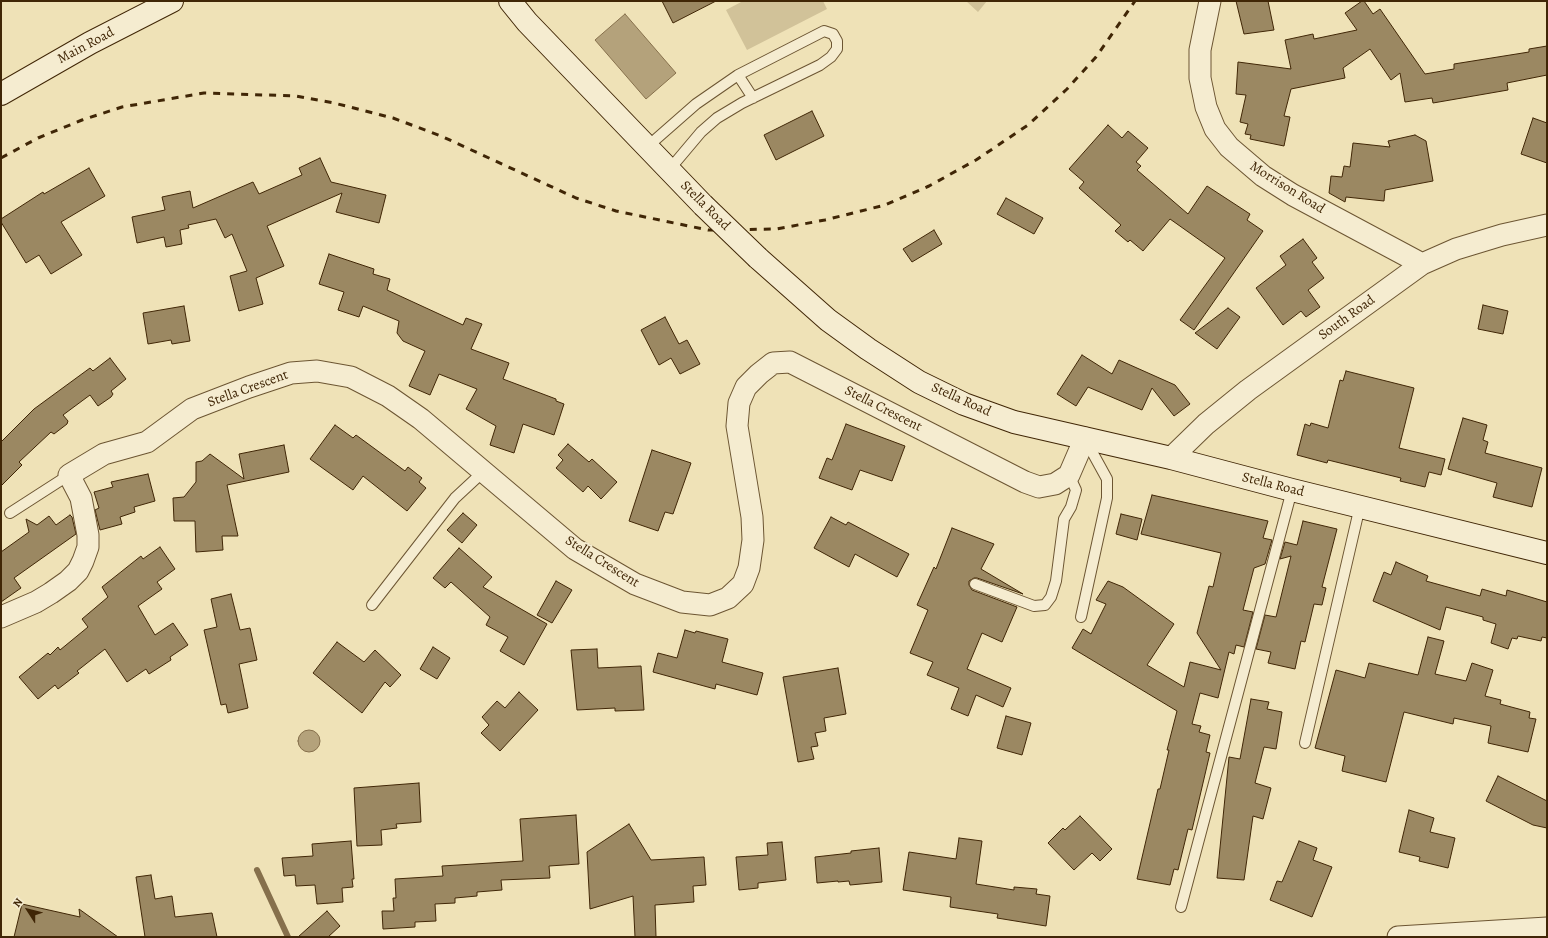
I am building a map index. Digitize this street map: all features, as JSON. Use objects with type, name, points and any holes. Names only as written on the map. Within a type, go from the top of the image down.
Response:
[{"type":"main road","name":"Stella Road","points":[[510,1],[527,22],[669,170],[758,258],[828,320],[868,349],[919,382],[964,404],[1014,422],[1172,458],[1292,490],[1547,553]]},
{"type":"main road","name":"Main Road","points":[[1,94],[90,43],[168,2]]},
{"type":"street","name":"Morrison Road","points":[[1210,1],[1200,50],[1200,78],[1206,108],[1215,129],[1229,147],[1263,176],[1293,195],[1422,264]]},
{"type":"street","name":"South Road","points":[[1172,458],[1206,424],[1248,390],[1422,264],[1456,249],[1502,235],[1547,224]]},
{"type":"street","name":"Stella Crescent","points":[[69,475],[104,454],[147,442],[192,409],[249,387],[291,373],[317,371],[351,377],[388,396],[421,420],[576,549],[635,584],[682,602],[710,605],[728,598],[743,584],[749,568],[753,540],[752,516],[737,426],[739,403],[746,387],[773,363],[790,362],[1025,482],[1039,487],[1056,484],[1069,475]]},
{"type":"street","points":[[1069,475],[1085,438]]},
{"type":"street","points":[[1,617],[36,602],[68,581],[78,571],[88,547],[88,535],[81,498],[69,475]]},
{"type":"street","points":[[1398,937],[1468,935],[1547,928]]},
{"type":"lane","points":[[647,147],[696,104],[738,75],[824,31],[833,34],[837,41],[837,49],[831,57],[820,65],[753,98],[717,118],[701,132],[669,170]]},
{"type":"lane","points":[[738,75],[753,98]]},
{"type":"lane","points":[[1081,617],[1107,498],[1107,479],[1085,438]]},
{"type":"lane","points":[[372,605],[455,498],[483,472]]},
{"type":"lane","points":[[10,513],[69,475]]},
{"type":"lane","points":[[975,584],[1034,606],[1045,605],[1051,597],[1056,581],[1064,519],[1071,507],[1076,490],[1069,475]]},
{"type":"lane","points":[[1182,907],[1292,490]]},
{"type":"lane","points":[[1305,743],[1360,506]]},
{"type":"shaded area","points":[[743,1],[823,1],[827,9],[747,50],[726,10]]},
{"type":"shaded area","points":[[966,1],[987,1],[978,12]]},
{"type":"shaded area","points":[[625,14],[676,73],[646,99],[595,40]]},
{"type":"shaded area","points":[[309,730],[317,733],[320,741],[317,749],[309,752],[301,749],[298,741],[301,733]]},
{"type":"building","points":[[662,1],[716,1],[673,23]]},
{"type":"building","points":[[1236,1],[1268,1],[1274,30],[1244,34]]},
{"type":"building","points":[[1364,1],[1373,14],[1380,9],[1425,74],[1454,69],[1454,64],[1529,52],[1529,49],[1547,46],[1547,75],[1507,83],[1508,90],[1433,103],[1432,98],[1405,102],[1400,73],[1391,80],[1370,49],[1343,68],[1345,78],[1291,89],[1284,116],[1290,117],[1284,146],[1250,139],[1251,135],[1245,134],[1248,124],[1240,122],[1246,95],[1236,94],[1238,62],[1291,69],[1285,40],[1313,34],[1314,39],[1357,30],[1345,13]]},
{"type":"building","points":[[812,111],[824,136],[776,160],[764,135]]},
{"type":"building","points":[[1533,118],[1547,123],[1547,163],[1521,154]]},
{"type":"building","points":[[1108,125],[1122,138],[1128,131],[1148,148],[1136,162],[1141,166],[1137,170],[1188,214],[1207,186],[1250,214],[1247,220],[1263,231],[1194,330],[1180,320],[1225,258],[1170,219],[1143,251],[1130,240],[1128,242],[1115,231],[1121,225],[1079,188],[1084,182],[1069,169]]},
{"type":"building","points":[[1415,135],[1426,141],[1433,181],[1385,190],[1384,201],[1346,197],[1345,202],[1329,193],[1331,176],[1342,177],[1344,166],[1350,167],[1353,143],[1390,147],[1388,141]]},
{"type":"building","points":[[320,158],[331,182],[386,195],[379,223],[336,212],[342,193],[267,226],[284,266],[256,278],[263,304],[239,311],[230,276],[247,271],[232,234],[225,238],[216,219],[188,225],[189,228],[180,230],[182,244],[166,247],[164,237],[137,243],[132,217],[165,210],[162,197],[190,191],[193,208],[253,182],[259,194],[302,175],[299,168]]},
{"type":"building","points":[[89,168],[105,196],[61,222],[82,255],[51,274],[39,255],[26,263],[1,222],[1,219],[43,192],[44,194]]},
{"type":"building","points":[[1006,198],[1043,218],[1034,234],[997,214]]},
{"type":"building","points":[[934,230],[942,244],[912,262],[903,249]]},
{"type":"building","points":[[1303,239],[1317,258],[1312,262],[1324,278],[1308,290],[1320,307],[1306,317],[1301,311],[1283,325],[1256,288],[1286,265],[1280,256]]},
{"type":"building","points":[[329,254],[374,269],[373,274],[390,279],[387,290],[463,325],[466,318],[482,324],[471,349],[509,363],[503,379],[556,399],[556,401],[564,404],[554,435],[523,424],[514,453],[490,445],[496,426],[466,409],[477,389],[439,374],[430,395],[409,386],[425,351],[403,341],[397,333],[399,321],[363,306],[359,317],[338,310],[344,292],[319,284]]},
{"type":"building","points":[[1483,305],[1508,311],[1503,334],[1478,329]]},
{"type":"building","points":[[184,306],[190,341],[172,344],[171,340],[148,344],[143,313]]},
{"type":"building","points":[[1228,308],[1240,317],[1217,349],[1195,333]]},
{"type":"building","points":[[665,317],[679,344],[687,340],[700,364],[680,374],[671,358],[659,365],[641,330]]},
{"type":"building","points":[[1082,355],[1112,374],[1119,360],[1175,385],[1190,404],[1174,416],[1152,388],[1142,410],[1088,387],[1076,406],[1057,394]]},
{"type":"building","points":[[110,358],[126,379],[111,391],[113,394],[111,397],[98,406],[90,395],[63,415],[68,421],[67,424],[54,434],[51,432],[19,462],[22,465],[1,486],[1,442],[34,409],[90,368],[93,371]]},
{"type":"building","points":[[1346,371],[1414,388],[1399,448],[1445,459],[1441,475],[1429,472],[1425,487],[1400,481],[1401,478],[1328,460],[1327,463],[1297,455],[1305,424],[1310,426],[1311,423],[1328,428],[1340,380],[1343,381]]},
{"type":"building","points":[[1463,418],[1487,425],[1483,440],[1488,442],[1485,453],[1542,468],[1532,507],[1493,497],[1497,483],[1448,469]]},
{"type":"building","points":[[846,424],[905,446],[892,481],[860,470],[852,490],[819,478],[827,458],[832,460]]},
{"type":"building","points":[[335,425],[353,438],[356,435],[405,471],[408,467],[422,478],[419,482],[426,488],[407,511],[363,476],[353,490],[310,459]]},
{"type":"building","points":[[568,444],[589,462],[592,459],[617,482],[601,499],[588,486],[583,492],[556,468],[563,460],[558,455]]},
{"type":"building","points":[[284,445],[289,472],[227,485],[238,536],[222,536],[223,550],[196,552],[195,521],[174,521],[173,498],[184,497],[196,482],[196,462],[202,461],[210,454],[244,479],[239,454]]},
{"type":"building","points":[[652,450],[691,463],[673,514],[665,512],[658,531],[629,521]]},
{"type":"building","points":[[148,474],[155,501],[134,507],[135,512],[120,517],[122,524],[100,530],[95,510],[99,508],[94,492],[113,487],[111,482]]},
{"type":"building","points":[[1152,495],[1268,521],[1263,538],[1272,540],[1265,564],[1254,568],[1243,610],[1253,612],[1244,647],[1236,645],[1234,654],[1229,652],[1218,698],[1200,693],[1192,724],[1201,726],[1199,732],[1210,735],[1206,752],[1210,753],[1192,830],[1188,829],[1178,870],[1174,869],[1170,885],[1137,879],[1158,789],[1160,789],[1169,750],[1167,750],[1177,711],[1072,648],[1083,629],[1091,634],[1106,604],[1096,600],[1108,581],[1123,587],[1174,624],[1147,665],[1184,687],[1190,662],[1221,670],[1197,633],[1209,586],[1213,587],[1221,553],[1141,534]]},
{"type":"building","points":[[463,513],[477,525],[462,543],[447,530]]},
{"type":"building","points":[[1121,514],[1142,519],[1137,540],[1116,534]]},
{"type":"building","points":[[70,515],[72,517],[76,534],[14,578],[21,588],[1,602],[1,552],[29,532],[26,519],[37,525],[49,516],[56,525]]},
{"type":"building","points":[[831,517],[846,525],[848,522],[909,554],[897,577],[855,554],[849,567],[814,548]]},
{"type":"building","points":[[1303,521],[1337,529],[1322,587],[1326,588],[1322,605],[1314,604],[1305,642],[1301,641],[1295,669],[1268,663],[1271,652],[1256,649],[1265,615],[1276,617],[1291,556],[1280,559],[1285,542],[1297,545]]},
{"type":"building","points":[[952,528],[994,544],[981,569],[1023,594],[977,578],[969,581],[969,585],[972,590],[1017,607],[1002,642],[982,633],[967,669],[1011,688],[1003,707],[976,695],[968,716],[951,709],[959,688],[927,675],[933,662],[910,653],[928,610],[917,605],[934,567],[936,569]]},
{"type":"building","points":[[160,547],[175,569],[157,582],[162,589],[138,606],[155,635],[173,623],[188,645],[170,657],[171,660],[149,674],[146,669],[127,682],[105,649],[77,671],[79,673],[58,689],[55,685],[38,699],[19,677],[48,653],[50,655],[58,647],[60,650],[88,627],[82,619],[108,597],[102,587],[141,556],[143,559]]},
{"type":"building","points":[[459,548],[492,577],[483,587],[547,624],[524,665],[500,651],[508,637],[486,625],[490,617],[451,582],[445,588],[433,578]]},
{"type":"building","points":[[1396,562],[1428,576],[1426,581],[1480,596],[1482,589],[1506,596],[1507,590],[1547,602],[1547,638],[1542,637],[1541,641],[1518,636],[1517,639],[1512,638],[1508,649],[1491,643],[1496,624],[1483,620],[1483,617],[1446,607],[1440,630],[1373,601],[1384,572],[1391,575]]},
{"type":"building","points":[[556,581],[572,590],[552,623],[537,615]]},
{"type":"building","points":[[231,594],[240,630],[250,628],[257,660],[239,664],[248,708],[228,713],[226,704],[221,705],[204,630],[217,627],[211,599]]},
{"type":"building","points":[[685,630],[695,633],[696,631],[728,639],[722,662],[763,673],[757,695],[716,684],[715,689],[653,672],[658,653],[677,658]]},
{"type":"building","points":[[1428,637],[1444,641],[1435,674],[1466,681],[1472,663],[1493,670],[1485,696],[1501,700],[1500,704],[1530,712],[1529,718],[1536,719],[1528,752],[1488,743],[1491,726],[1454,718],[1453,724],[1404,712],[1386,782],[1342,771],[1345,756],[1315,748],[1336,670],[1365,678],[1369,663],[1418,675]]},
{"type":"building","points":[[337,642],[364,662],[375,650],[401,675],[390,687],[385,682],[362,713],[313,673]]},
{"type":"building","points":[[433,647],[450,658],[437,679],[420,669]]},
{"type":"building","points":[[597,649],[598,668],[641,666],[644,710],[615,711],[615,708],[577,710],[571,650]]},
{"type":"building","points":[[838,668],[846,714],[824,718],[826,731],[815,733],[818,746],[811,747],[814,759],[798,762],[783,677]]},
{"type":"building","points":[[519,692],[538,710],[500,751],[481,733],[489,725],[482,717],[497,701],[505,708]]},
{"type":"building","points":[[1251,699],[1269,702],[1267,709],[1282,712],[1276,749],[1264,747],[1255,783],[1271,788],[1263,819],[1253,816],[1244,880],[1217,878],[1229,757],[1240,759]]},
{"type":"building","points":[[1006,716],[1031,723],[1022,755],[997,748]]},
{"type":"building","points":[[1498,776],[1547,801],[1547,828],[1533,825],[1486,801]]},
{"type":"building","points":[[419,783],[421,822],[396,824],[397,828],[381,830],[382,845],[357,846],[354,788]]},
{"type":"building","points":[[1409,810],[1434,818],[1430,832],[1455,838],[1448,868],[1419,861],[1420,857],[1399,852]]},
{"type":"building","points":[[576,815],[579,864],[549,866],[550,878],[501,880],[502,890],[477,892],[477,896],[455,898],[455,903],[435,904],[436,921],[415,922],[415,927],[383,929],[382,911],[394,911],[393,898],[396,898],[395,879],[443,876],[442,866],[523,861],[520,819]]},
{"type":"building","points":[[1080,816],[1112,849],[1100,861],[1092,853],[1074,870],[1048,843],[1063,828],[1065,830]]},
{"type":"building","points":[[629,824],[651,860],[704,857],[706,885],[693,886],[694,902],[655,905],[656,937],[635,937],[633,896],[590,909],[587,852]]},
{"type":"building","points":[[959,838],[982,841],[976,884],[1014,890],[1014,887],[1037,889],[1036,894],[1050,896],[1046,926],[997,918],[998,914],[950,907],[951,897],[903,890],[909,852],[956,859]]},
{"type":"building","points":[[351,841],[354,879],[352,879],[353,887],[342,888],[343,902],[317,904],[315,885],[296,886],[295,875],[284,876],[282,858],[313,856],[312,844]]},
{"type":"building","points":[[1299,841],[1317,848],[1313,860],[1332,867],[1312,917],[1270,900],[1277,881],[1282,882]]},
{"type":"building","points":[[782,842],[786,880],[758,883],[758,888],[739,890],[736,857],[768,855],[767,843]]},
{"type":"building","points":[[879,848],[882,882],[850,885],[849,881],[817,883],[815,857]]},
{"type":"building","points":[[151,875],[155,899],[172,896],[175,917],[212,913],[217,937],[145,937],[136,877]]},
{"type":"building","points":[[22,904],[80,917],[79,909],[118,937],[14,937]]},
{"type":"building","points":[[327,911],[340,926],[328,937],[298,937]]},
{"type":"waterway","points":[[257,870],[288,937]]},
{"type":"railway","points":[[1,158],[38,138],[82,120],[122,107],[204,93],[296,96],[334,103],[393,118],[441,136],[576,198],[616,211],[708,230],[776,229],[825,220],[885,205],[929,186],[976,160],[1028,125],[1067,89],[1096,57],[1135,1]]}]
